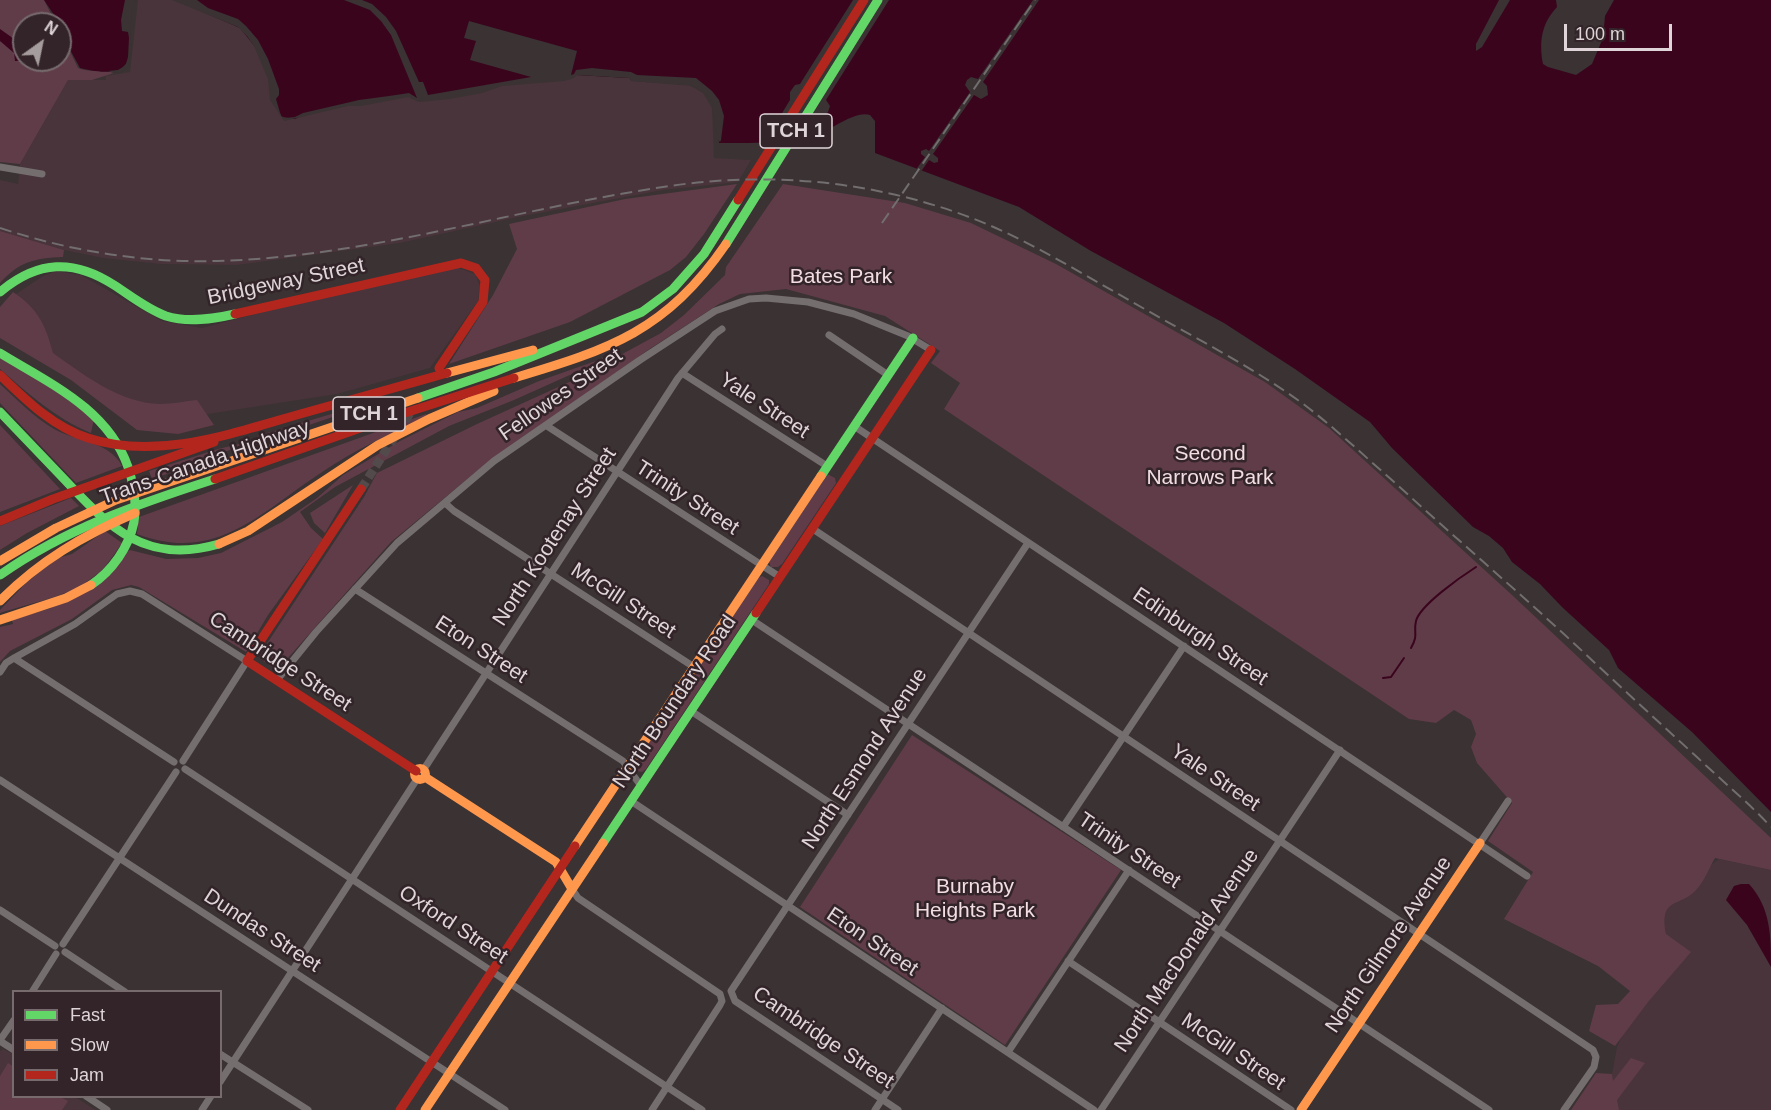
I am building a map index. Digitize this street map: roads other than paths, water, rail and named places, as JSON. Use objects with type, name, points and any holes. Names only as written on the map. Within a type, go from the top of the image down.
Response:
[{"type":"main road","name":"Trans-Canada Highway","points":[[0,561],[39,536],[116,500],[494,372],[642,312],[673,289],[704,254],[864,0]]},
{"type":"main road","name":"Trans-Canada Highway","points":[[0,575],[58,539],[116,516],[370,424],[591,353],[635,334],[651,324],[682,299],[714,261],[878,0]]},
{"type":"main road","name":"Bridgeway Street","points":[[0,292],[25,274],[50,265],[63,264],[97,274],[159,313],[192,320],[218,318],[461,263],[476,268],[485,280],[483,302],[439,368]]},
{"type":"main road","points":[[0,375],[46,417],[73,432],[102,442],[141,445],[177,443],[231,434],[584,337]]},
{"type":"main road","name":"North Boundary Road","points":[[400,1110],[912,338]]},
{"type":"main road","name":"North Boundary Road","points":[[425,1110],[931,350]]},
{"type":"main road","points":[[0,353],[90,410],[114,435],[124,453],[134,485],[136,501],[133,528],[128,541],[106,573],[72,595],[0,620]]},
{"type":"main road","points":[[0,412],[98,515],[120,532],[148,546],[168,550],[198,550],[229,541],[253,527],[388,439],[482,396],[591,353]]},
{"type":"main road","points":[[0,521],[114,478],[156,465],[231,434]]},
{"type":"main road","points":[[247,661],[361,489]]},
{"type":"main road","points":[[0,601],[42,563],[116,516]]},
{"type":"main road","name":"Cambridge Street","points":[[247,661],[556,862],[572,889]]},
{"type":"main road","name":"North Gilmore Avenue","points":[[1301,1110],[1479,843]]},
{"type":"street","points":[[0,167],[42,174]]},
{"type":"street","name":"Fellowes Street","points":[[277,680],[397,543],[494,462],[640,360],[715,311],[740,301],[766,298],[808,302],[854,314],[912,338],[931,350]]},
{"type":"street","name":"North Kootenay Street","points":[[222,1079],[682,373],[715,334],[722,329]]},
{"type":"street","points":[[829,335],[888,375]]},
{"type":"street","name":"Yale Street","points":[[682,373],[828,466]]},
{"type":"street","name":"Trinity Street","points":[[547,426],[780,577]]},
{"type":"street","name":"Edinburgh Street","points":[[854,426],[1527,876]]},
{"type":"street","name":"McGill Street","points":[[445,503],[694,667]]},
{"type":"street","name":"Yale Street","points":[[813,529],[1593,1050],[1596,1057],[1594,1067],[1564,1110]]},
{"type":"street","name":"North Esmond Avenue","points":[[730,994],[1028,543]]},
{"type":"street","name":"Eton Street","points":[[355,589],[621,760],[641,786]]},
{"type":"street","name":"Cambridge Street","points":[[14,658],[75,624],[123,592],[130,591],[142,594],[247,661]]},
{"type":"street","name":"Trinity Street","points":[[752,620],[1489,1110]]},
{"type":"street","points":[[1063,827],[1184,646]]},
{"type":"street","points":[[0,672],[6,663],[14,658],[174,762]]},
{"type":"street","points":[[183,760],[247,661]]},
{"type":"street","points":[[690,711],[848,815]]},
{"type":"street","name":"North MacDonald Avenue","points":[[1101,1110],[1340,750]]},
{"type":"street","points":[[174,762],[183,760]]},
{"type":"street","points":[[176,772],[181,773],[185,770],[186,765],[183,760]]},
{"type":"street","points":[[174,762],[173,768],[176,772]]},
{"type":"street","name":"Oxford Street","points":[[185,770],[493,970],[702,1110]]},
{"type":"street","points":[[33,990],[56,954],[54,949],[176,772]]},
{"type":"street","name":"Dundas Street","points":[[0,780],[505,1110]]},
{"type":"street","name":"Eton Street","points":[[631,801],[1094,1110]]},
{"type":"street","name":"North Gilmore Avenue","points":[[1479,843],[1508,801]]},
{"type":"street","points":[[1008,1052],[1128,870]]},
{"type":"street","name":"Cambridge Street","points":[[572,889],[579,898],[718,991],[721,996],[720,1005],[667,1087]]},
{"type":"street","points":[[0,910],[66,946],[65,952]]},
{"type":"street","points":[[56,954],[62,955],[65,952]]},
{"type":"street","points":[[65,952],[122,990]]},
{"type":"street","name":"McGill Street","points":[[1068,962],[1291,1110]]},
{"type":"street","name":"Cambridge Street","points":[[730,994],[735,1001],[898,1110]]},
{"type":"street","points":[[875,1110],[942,1008]]},
{"type":"street","points":[[0,1041],[12,1023]]},
{"type":"street","points":[[222,1055],[308,1110]]},
{"type":"street","points":[[652,1110],[667,1087]]},
{"type":"street","points":[[89,1098],[107,1110]]},
{"type":"waterway","points":[[1411,648],[1415,640],[1415,625],[1419,614],[1442,591],[1476,567]]},
{"type":"waterway","points":[[1383,678],[1391,677],[1404,658]]},
{"type":"tunnel","points":[[361,489],[412,410]]},
{"type":"railway","points":[[882,223],[1035,0]]},
{"type":"railway","points":[[0,228],[53,243],[107,254],[162,260],[217,261],[273,258],[385,242],[607,196],[701,182],[740,180],[818,182],[894,194],[932,204],[990,225],[1050,255],[1239,362],[1302,403],[1348,441],[1544,616],[1771,827]]},
{"type":"park label","name":"Bates Park","points":[[841,277]]},
{"type":"park label","name":"Second Narrows Park","points":[[1210,466]]},
{"type":"park label","name":"Burnaby Heights Park","points":[[975,899]]}]
